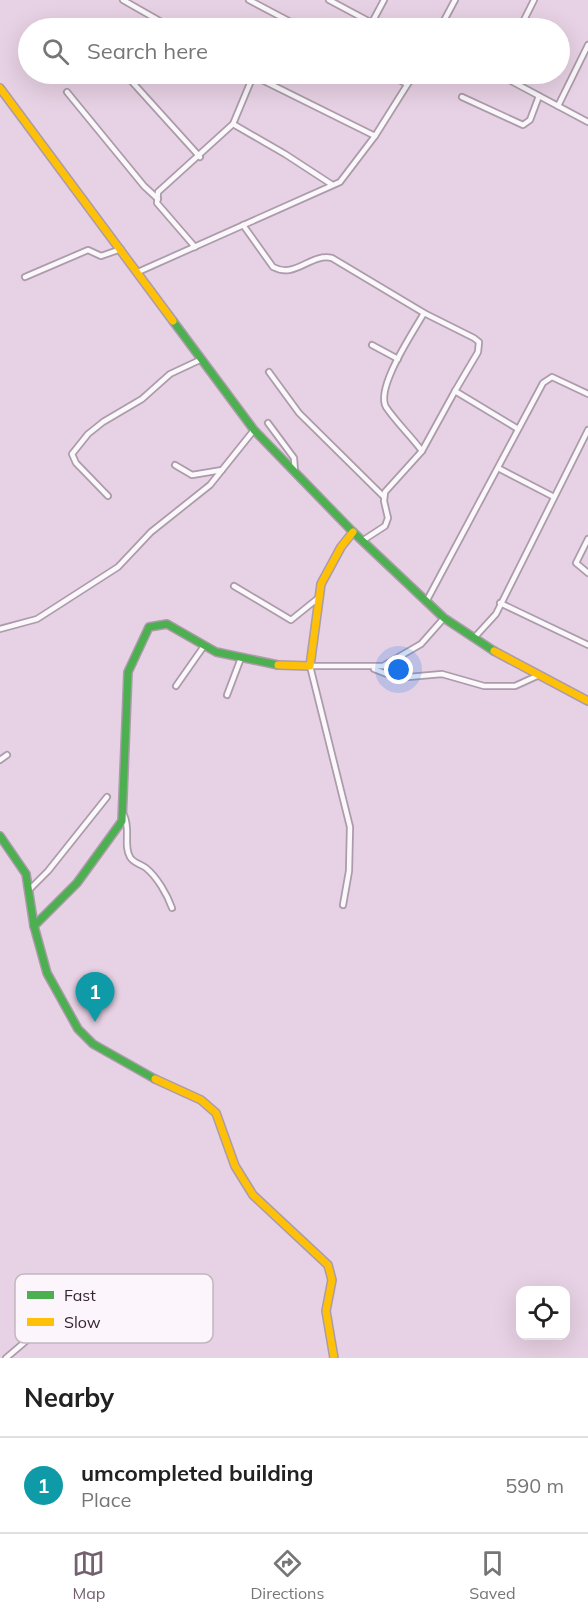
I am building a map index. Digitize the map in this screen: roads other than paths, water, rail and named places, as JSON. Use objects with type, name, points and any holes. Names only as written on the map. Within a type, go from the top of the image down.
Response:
[{"type":"street","points":[[123,0],[154,18]]},
{"type":"street","points":[[249,0],[283,18]]},
{"type":"street","points":[[329,0],[363,18]]},
{"type":"street","points":[[375,18],[384,0]]},
{"type":"street","points":[[445,18],[455,0]]},
{"type":"street","points":[[525,18],[534,0]]},
{"type":"street","points":[[570,82],[588,46]]},
{"type":"street","points":[[133,84],[200,157]]},
{"type":"street","points":[[195,247],[157,203],[158,192],[200,157],[233,124],[247,84]]},
{"type":"street","points":[[271,84],[375,135]]},
{"type":"street","points":[[138,272],[331,184],[340,182],[375,135],[407,84]]},
{"type":"street","points":[[517,84],[588,122]]},
{"type":"street","points":[[558,106],[569,84]]},
{"type":"street","points":[[0,88],[254,430],[362,541],[444,618],[537,676],[588,701]]},
{"type":"street","points":[[67,92],[144,186],[158,199]]},
{"type":"street","points":[[462,97],[523,125],[530,120],[539,96]]},
{"type":"street","points":[[233,124],[331,184]]},
{"type":"street","points":[[243,225],[273,267],[291,271],[325,256],[332,258],[424,313],[479,342],[478,352],[422,451],[388,487],[383,496]]},
{"type":"street","points":[[25,277],[88,250],[101,256],[121,249]]},
{"type":"street","points":[[422,451],[386,406],[383,395],[398,360],[424,313]]},
{"type":"street","points":[[372,345],[398,360]]},
{"type":"street","points":[[108,496],[76,463],[72,454],[88,434],[103,422],[142,399],[170,374],[202,359]]},
{"type":"street","points":[[269,372],[299,413],[383,496],[387,523],[362,541]]},
{"type":"street","points":[[426,602],[518,429],[548,378],[552,376],[588,394]]},
{"type":"street","points":[[456,391],[518,429]]},
{"type":"street","points":[[268,423],[294,458],[295,472]]},
{"type":"street","points":[[0,629],[37,619],[118,567],[151,532],[210,485],[254,430]]},
{"type":"street","points":[[474,638],[491,621],[588,430]]},
{"type":"street","points":[[175,465],[192,475],[222,470]]},
{"type":"street","points":[[498,468],[554,497]]},
{"type":"street","points":[[343,905],[349,870],[350,827],[310,666],[317,599],[324,579],[333,567],[339,550],[353,532]]},
{"type":"street","points":[[588,538],[576,563],[588,573]]},
{"type":"street","points":[[234,586],[291,620],[317,599]]},
{"type":"street","points":[[500,603],[588,645]]},
{"type":"street","points":[[172,908],[168,896],[147,869],[133,861],[128,855],[129,827],[124,815],[122,771],[129,666],[145,634],[154,624],[174,627],[219,653],[280,665],[371,668],[383,666],[416,648],[444,618]]},
{"type":"street","points":[[176,686],[204,646]]},
{"type":"street","points":[[227,695],[241,657]]},
{"type":"street","points":[[371,668],[397,678],[442,674],[484,686],[515,686],[537,676]]},
{"type":"street","points":[[0,760],[6,755]]},
{"type":"street","points":[[30,889],[48,871],[107,797]]},
{"type":"street","points":[[34,926],[77,884],[124,815]]},
{"type":"street","points":[[0,837],[26,874],[34,926],[47,973],[78,1029],[93,1044],[174,1090],[211,1106],[216,1113],[234,1167],[242,1182],[328,1265],[332,1280],[326,1311],[334,1358]]},
{"type":"street","points":[[6,1358],[24,1343]]},
{"type":"place","name":"umcompleted building","points":[[95,1022]]}]
